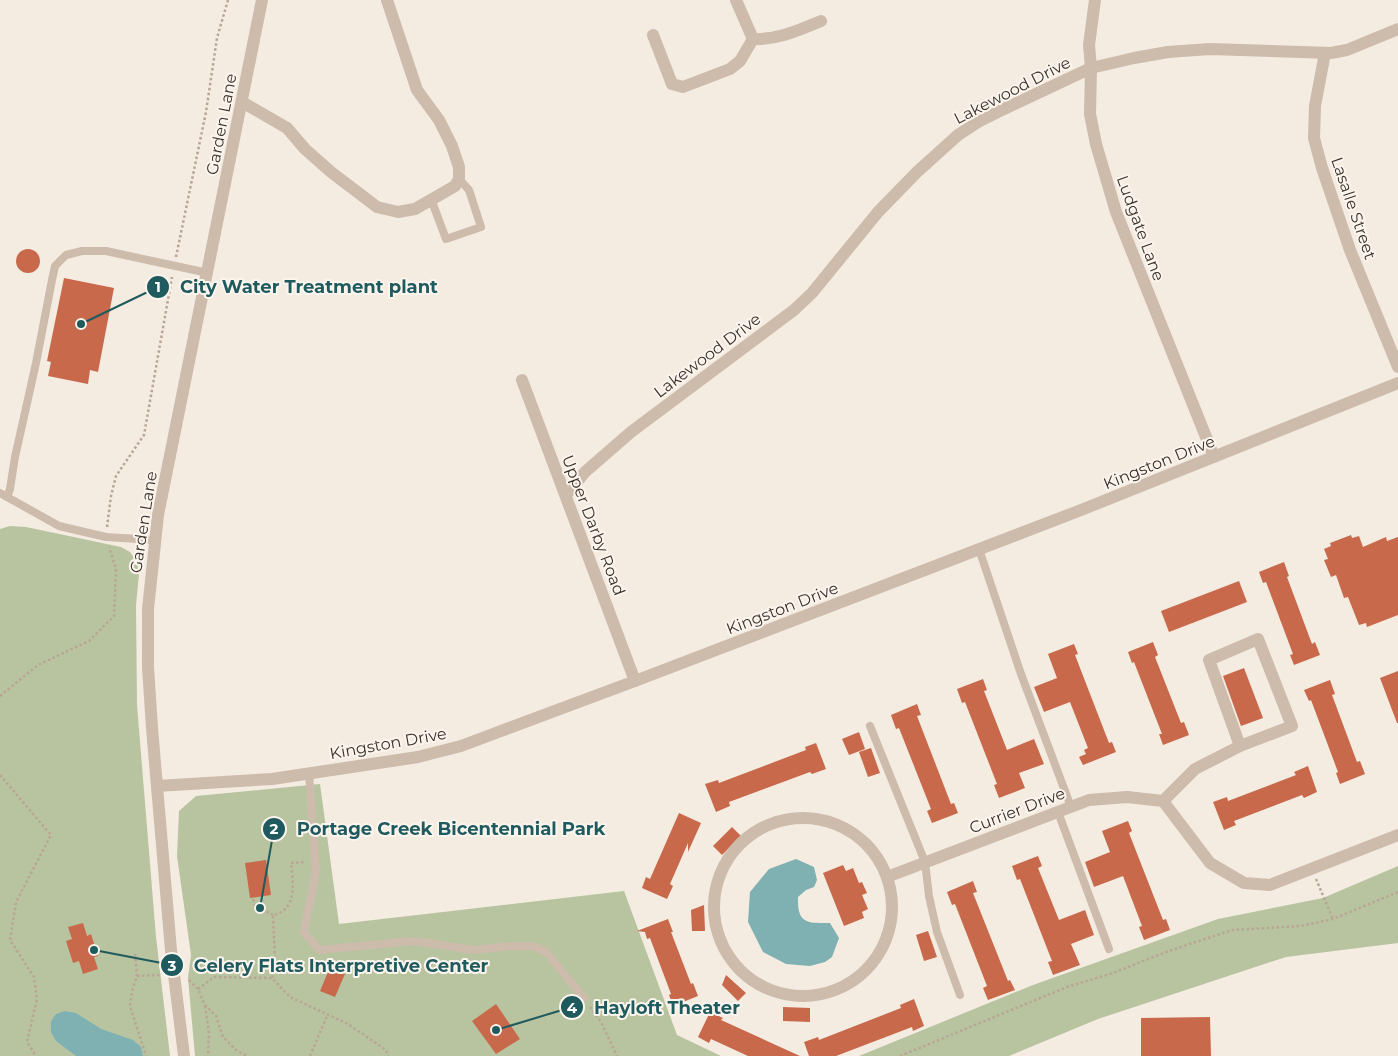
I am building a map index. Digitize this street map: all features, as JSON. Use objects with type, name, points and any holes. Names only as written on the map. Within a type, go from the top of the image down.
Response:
[{"type":"street","name":"Garden Lane","points":[[184,1056],[171,950],[157,786],[148,667],[148,609],[154,540],[262,0]]},
{"type":"street","points":[[242,102],[288,128],[305,149],[331,172],[377,207],[398,212],[415,208],[455,186],[459,167],[452,146],[439,120],[417,90],[388,0]]},
{"type":"street","points":[[736,0],[753,39]]},
{"type":"street","name":"Ludgate Lane","points":[[1095,0],[1089,45],[1091,68],[1090,114],[1106,181],[1116,212],[1214,457]]},
{"type":"street","points":[[753,39],[765,40],[779,37],[821,21]]},
{"type":"street","name":"Lakewood Drive","points":[[566,495],[585,472],[625,437],[794,310],[812,293],[878,212],[946,145],[978,122],[1091,68],[1134,58],[1168,52],[1210,50],[1331,53],[1348,50],[1398,29]]},
{"type":"street","points":[[653,35],[672,84],[683,87],[730,69],[740,61],[753,39]]},
{"type":"street","name":"Lasalle Street","points":[[1325,53],[1315,106],[1314,138],[1322,168],[1350,250],[1398,367]]},
{"type":"street","name":"Upper Darby Road","points":[[522,380],[635,681]]},
{"type":"street","name":"Kingston Drive","points":[[157,786],[272,779],[418,758],[461,746],[979,550],[1398,383]]},
{"type":"street","points":[[1240,746],[1209,660],[1258,639],[1292,726],[1240,746],[1195,769],[1162,801],[1210,863],[1244,883],[1270,885],[1398,835]]},
{"type":"street","name":"Currier Drive","points":[[887,877],[1089,800],[1128,797],[1162,801]]},
{"type":"street","points":[[802,816],[831,821],[858,835],[878,857],[887,877],[890,884],[892,913],[885,942],[870,967],[847,985],[819,996],[789,996],[761,986],[750,979],[737,968],[721,944],[713,915],[715,885],[727,858],[740,843],[747,836],[773,821],[802,816]]},
{"type":"lane","points":[[431,199],[446,239],[481,227],[469,190],[458,179]]},
{"type":"lane","points":[[154,540],[106,537],[59,526],[4,495],[10,488],[55,266],[66,254],[82,251],[106,251],[208,273]]},
{"type":"lane","points":[[979,550],[1021,674],[1071,807]]},
{"type":"lane","points":[[870,726],[925,862],[929,896],[937,932],[960,995]]},
{"type":"lane","points":[[309,774],[316,872],[304,932],[319,950],[413,941],[474,950],[510,946],[534,946],[546,952],[584,998]]},
{"type":"lane","points":[[1058,812],[1109,949]]},
{"type":"path","points":[[0,696],[38,665],[89,641],[114,616],[116,569],[106,537],[111,496],[116,476],[144,435],[206,112],[217,38],[228,0]]},
{"type":"path","points":[[0,775],[52,835],[16,902],[10,940],[34,977],[37,999],[27,1042],[36,1056]]},
{"type":"path","points":[[253,898],[255,906],[273,915],[280,913],[290,905],[294,886],[291,863],[316,862]]},
{"type":"path","points":[[1312,869],[1333,919]]},
{"type":"path","points":[[900,1056],[1067,987],[1232,930],[1301,926],[1333,919],[1398,892]]},
{"type":"path","points":[[272,978],[275,964],[273,915]]},
{"type":"path","points":[[135,954],[137,976],[130,1006],[146,1056]]},
{"type":"path","points":[[198,989],[214,977],[272,978],[290,997],[348,1024],[386,1050],[388,1056]]},
{"type":"path","points":[[584,998],[601,1022],[618,1056]]},
{"type":"path","points":[[208,1056],[209,1033],[205,1004],[216,1016],[223,1037],[236,1050],[246,1056]]},
{"type":"path","points":[[310,1056],[328,1016]]},
{"type":"green space","points":[[10,526],[26,527],[121,547],[130,552],[137,562],[139,574],[136,605],[137,705],[156,937],[170,1056],[0,1056],[0,529]]},
{"type":"green space","points":[[320,784],[339,924],[624,891],[677,1035],[721,1056],[195,1056],[188,978],[191,955],[177,856],[179,811],[196,796]]},
{"type":"green space","points":[[1398,866],[1398,943],[1286,957],[1098,1019],[1009,1056],[859,1056],[1033,985],[1218,919],[1323,898]]},
{"type":"water","points":[[796,859],[814,867],[817,880],[814,887],[806,890],[798,897],[799,913],[802,918],[810,922],[830,923],[839,938],[832,957],[825,962],[810,966],[786,964],[763,952],[748,922],[750,892],[769,869]]},
{"type":"water","points":[[65,1011],[76,1013],[101,1029],[133,1040],[141,1047],[143,1056],[76,1056],[56,1041],[51,1032],[53,1018],[56,1014]]},
{"type":"building","points":[[28,249],[33,250],[39,256],[39,266],[33,272],[28,273],[23,272],[17,266],[16,261],[17,256],[23,250]]},
{"type":"building","points":[[64,278],[114,288],[98,372],[90,370],[88,384],[48,376],[51,362],[47,361]]},
{"type":"building","points":[[1351,535],[1352,538],[1359,536],[1363,547],[1386,537],[1387,541],[1398,537],[1398,615],[1367,627],[1366,623],[1359,625],[1348,597],[1344,598],[1336,575],[1331,577],[1324,560],[1328,559],[1324,549],[1331,546],[1330,543]]},
{"type":"building","points":[[1284,562],[1289,576],[1287,577],[1312,644],[1315,642],[1320,655],[1294,665],[1290,655],[1293,654],[1266,582],[1263,583],[1259,572]]},
{"type":"building","points":[[1239,581],[1247,602],[1169,632],[1161,611]]},
{"type":"building","points":[[1153,642],[1158,655],[1155,657],[1181,723],[1184,722],[1189,735],[1163,745],[1159,734],[1162,734],[1134,662],[1132,663],[1128,652]]},
{"type":"building","points":[[1074,644],[1078,654],[1075,655],[1109,743],[1112,742],[1116,752],[1083,765],[1079,757],[1086,754],[1084,750],[1088,748],[1070,702],[1044,712],[1034,687],[1057,678],[1048,654]]},
{"type":"building","points":[[1244,668],[1263,718],[1241,726],[1223,676]]},
{"type":"building","points":[[1398,671],[1398,723],[1397,723],[1380,678]]},
{"type":"building","points":[[983,679],[987,690],[984,691],[1007,750],[1034,739],[1044,764],[1019,773],[1025,788],[999,798],[994,785],[997,784],[965,702],[962,703],[957,689]]},
{"type":"building","points":[[1330,680],[1335,694],[1332,695],[1357,762],[1360,761],[1365,774],[1340,784],[1336,773],[1338,772],[1311,700],[1309,701],[1304,690]]},
{"type":"building","points":[[917,704],[921,715],[917,716],[951,804],[954,803],[958,813],[932,823],[927,811],[931,809],[899,728],[896,729],[891,715]]},
{"type":"building","points":[[859,732],[865,749],[849,755],[842,739]]},
{"type":"building","points":[[816,743],[826,769],[812,774],[810,772],[729,802],[730,806],[716,812],[705,784],[718,780],[719,783],[806,750],[805,747]]},
{"type":"building","points":[[871,748],[880,773],[868,777],[859,752]]},
{"type":"building","points":[[1308,766],[1317,792],[1304,798],[1302,795],[1234,821],[1236,825],[1224,830],[1213,802],[1227,797],[1228,801],[1296,775],[1294,772]]},
{"type":"building","points":[[679,813],[701,823],[688,852],[688,843],[670,884],[673,886],[667,899],[642,888],[646,877],[650,879]]},
{"type":"building","points":[[1128,821],[1132,831],[1129,833],[1163,920],[1166,919],[1170,930],[1144,940],[1139,927],[1142,926],[1123,876],[1094,887],[1085,862],[1110,852],[1102,831]]},
{"type":"building","points":[[732,827],[741,836],[722,855],[713,846]]},
{"type":"building","points":[[1038,856],[1042,866],[1038,868],[1059,920],[1085,910],[1094,935],[1071,944],[1080,965],[1053,975],[1048,962],[1052,961],[1020,879],[1017,880],[1012,866]]},
{"type":"building","points":[[266,860],[271,895],[250,898],[245,863]]},
{"type":"building","points":[[843,865],[846,871],[853,868],[859,883],[862,882],[867,893],[862,895],[868,909],[862,912],[864,918],[844,926],[823,873]]},
{"type":"building","points":[[973,881],[977,892],[973,893],[1008,981],[1010,980],[1015,990],[988,1000],[983,988],[987,986],[955,904],[952,905],[947,892]]},
{"type":"building","points":[[704,905],[705,931],[692,931],[691,910]]},
{"type":"building","points":[[668,919],[673,932],[671,932],[691,984],[693,983],[698,996],[673,1006],[669,995],[671,994],[650,938],[647,939],[645,932],[637,931]]},
{"type":"building","points":[[83,923],[87,936],[91,934],[98,956],[94,957],[98,969],[83,974],[79,961],[73,963],[66,941],[72,939],[68,927]]},
{"type":"building","points":[[928,931],[937,957],[924,961],[916,935]]},
{"type":"building","points":[[330,967],[345,974],[335,997],[320,991]]},
{"type":"building","points":[[726,975],[746,993],[738,1001],[722,985]]},
{"type":"building","points":[[914,999],[924,1026],[913,1031],[912,1027],[836,1056],[809,1056],[804,1042],[818,1037],[819,1040],[901,1008],[900,1005]]},
{"type":"building","points":[[496,1004],[520,1039],[496,1054],[472,1021]]},
{"type":"building","points":[[783,1007],[810,1008],[810,1022],[783,1021]]},
{"type":"building","points":[[710,1012],[723,1018],[721,1020],[800,1056],[748,1056],[711,1039],[709,1043],[698,1037]]},
{"type":"building","points":[[1210,1017],[1211,1056],[1141,1056],[1141,1018]]},
{"type":"place","name":"City Water Treatment plant","points":[[81,324]]},
{"type":"place","name":"Portage Creek Bicentennial Park","points":[[260,908]]},
{"type":"place","name":"Celery Flats Interpretive Center","points":[[94,950]]},
{"type":"place","name":"Hayloft Theater","points":[[496,1030]]}]
